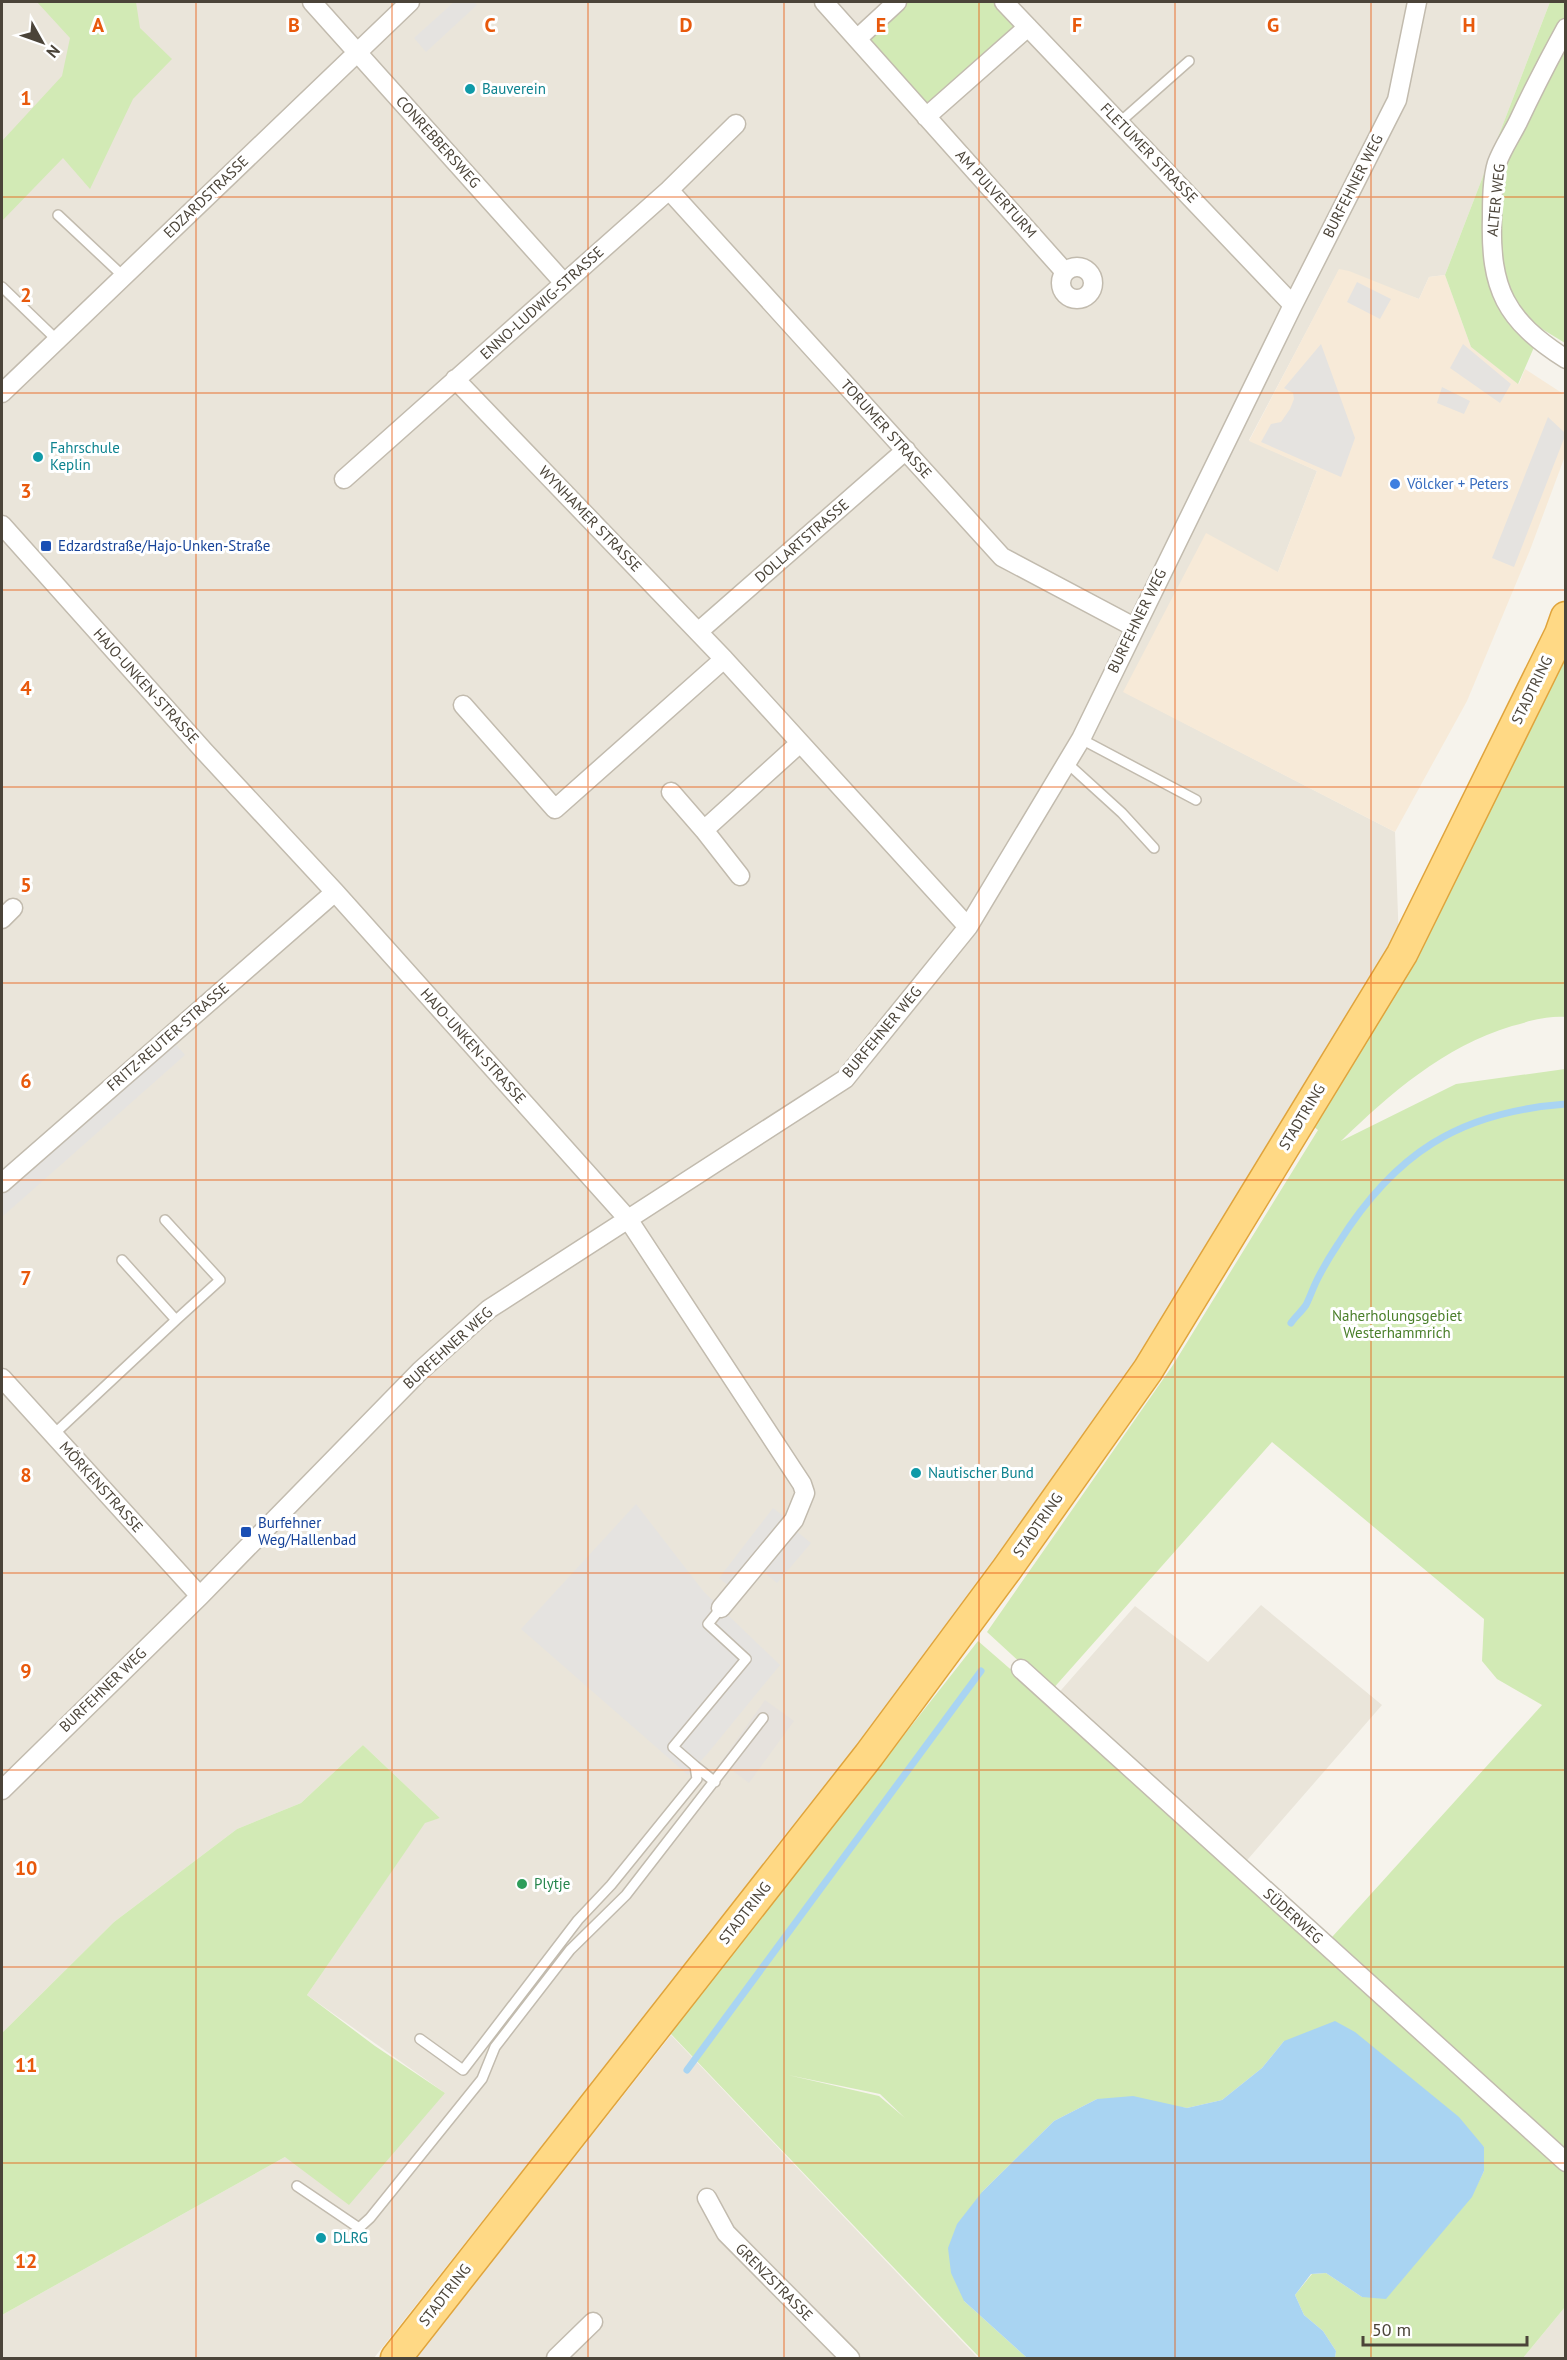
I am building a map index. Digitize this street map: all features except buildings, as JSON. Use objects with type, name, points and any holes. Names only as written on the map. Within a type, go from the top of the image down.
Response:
[{"type":"highway","name":"STADTRING","points":[[396,2358],[869,1755],[1007,1569],[1148,1370],[1402,954],[1560,634],[1566,617]]},
{"type":"street","name":"CONREBBERSWEG","points":[[312,2],[564,283]]},
{"type":"street","name":"EDZARDSTRASSE","points":[[2,393],[410,2]]},
{"type":"street","name":"AM PULVERTURM","points":[[824,2],[1065,272]]},
{"type":"street","points":[[858,38],[897,2]]},
{"type":"street","name":"FLETUMER STRASSE","points":[[1004,2],[1293,305]]},
{"type":"street","name":"BURFEHNER WEG","points":[[2,1790],[200,1596],[463,1330],[489,1308],[845,1079],[968,927],[1081,739],[1293,305],[1397,100],[1417,2]]},
{"type":"street","points":[[926,117],[1028,27]]},
{"type":"street","name":"ALTER WEG","points":[[1565,359],[1538,341],[1518,321],[1505,302],[1498,286],[1491,252],[1492,207],[1497,165],[1566,28]]},
{"type":"street","name":"ENNO-LUDWIG-STRASSE","points":[[344,478],[669,190],[736,124]]},
{"type":"street","name":"TORUMER STRASSE","points":[[669,190],[1002,557],[1134,627]]},
{"type":"street","name":"WYNHAMER STRASSE","points":[[455,379],[724,659],[968,927]]},
{"type":"street","name":"DOLLARTSTRASSE","points":[[698,632],[906,450]]},
{"type":"street","name":"HAJO-UNKEN-STRASSE","points":[[2,525],[628,1219],[802,1484],[805,1493],[794,1520],[721,1608]]},
{"type":"street","points":[[463,705],[555,809],[724,659]]},
{"type":"street","points":[[704,830],[800,744]]},
{"type":"street","points":[[671,792],[740,876]]},
{"type":"street","name":"FRITZ-REUTER-STRASSE","points":[[2,1184],[335,892]]},
{"type":"street","name":"MÖRKENSTRASSE","points":[[2,1378],[200,1596]]},
{"type":"street","name":"SÜDERWEG","points":[[1021,1669],[1566,2162]]},
{"type":"street","name":"GRENZSTRASSE","points":[[707,2198],[726,2233],[850,2358]]},
{"type":"street","points":[[556,2358],[593,2322]]},
{"type":"lane","points":[[1120,122],[1189,61]]},
{"type":"lane","points":[[58,215],[123,276]]},
{"type":"lane","points":[[2,287],[57,340]]},
{"type":"lane","points":[[1081,739],[1196,800]]},
{"type":"lane","points":[[1067,763],[1122,813],[1154,848]]},
{"type":"lane","points":[[53,1435],[220,1280],[165,1220]]},
{"type":"lane","points":[[122,1260],[176,1320]]},
{"type":"lane","points":[[715,1782],[673,1747],[746,1659],[708,1624],[721,1608]]},
{"type":"lane","points":[[297,2186],[359,2229],[370,2218],[482,2079],[495,2047],[570,1950],[626,1894],[763,1718]]},
{"type":"lane","points":[[420,2039],[463,2070],[578,1920],[611,1885],[697,1779],[695,1766]]},
{"type":"shaded area","points":[[2,2],[1550,2],[1445,275],[1429,277],[1419,299],[1339,270],[1249,440],[1317,471],[1278,572],[1130,695],[1395,832],[1399,943],[1181,1311],[963,1614],[374,2358],[2,2358],[2,2315],[285,2157],[445,2093],[307,1995],[425,1822],[440,1818],[363,1745],[301,1803],[237,1829],[114,1922],[2,2033]]},
{"type":"shaded area","points":[[454,2],[474,2],[477,5],[426,52],[414,38]]},
{"type":"shaded area","points":[[1339,269],[1419,299],[1429,277],[1445,275],[1471,347],[1519,384],[1525,369],[1565,395],[1565,456],[1530,550],[1467,701],[1395,832],[1123,692],[1206,533],[1278,572],[1317,471],[1249,441]]},
{"type":"shaded area","points":[[1357,282],[1391,299],[1380,319],[1347,302]]},
{"type":"shaded area","points":[[1321,344],[1355,438],[1341,477],[1261,442],[1271,424],[1281,422],[1290,409],[1294,399],[1293,393],[1284,388]]},
{"type":"shaded area","points":[[1463,344],[1511,384],[1500,403],[1450,368]]},
{"type":"shaded area","points":[[1442,387],[1470,401],[1464,414],[1437,403]]},
{"type":"shaded area","points":[[1548,417],[1565,433],[1565,436],[1514,567],[1492,558]]},
{"type":"shaded area","points":[[173,1041],[185,1055],[2,1217],[2,1194]]},
{"type":"shaded area","points":[[636,1504],[704,1592],[780,1665],[688,1775],[521,1629]]},
{"type":"shaded area","points":[[773,1508],[792,1523],[790,1526],[811,1543],[777,1583],[756,1566],[735,1591],[719,1578]]},
{"type":"shaded area","points":[[1261,1605],[1382,1705],[1242,1866],[1055,1697],[1135,1606],[1208,1662]]},
{"type":"shaded area","points":[[765,1700],[794,1721],[749,1783],[721,1762]]},
{"type":"shaded area","points":[[671,2035],[978,2358],[416,2358]]},
{"type":"shaded area","points":[[1565,2307],[1565,2358],[1523,2358]]},
{"type":"green space","points":[[37,2],[136,2],[140,28],[172,59],[133,99],[90,189],[63,158],[2,221],[2,141],[62,76],[70,38]]},
{"type":"green space","points":[[897,2],[1004,2],[1028,27],[926,117],[858,38]]},
{"type":"green space","points":[[1550,2],[1565,2],[1565,343],[1542,329],[1518,384],[1471,347],[1445,275]]},
{"type":"green space","name":"Naherholungsgebiet Westerhammrich","points":[[1565,640],[1565,1017],[1545,1018],[1512,1026],[1463,1046],[1419,1073],[1341,1141],[1456,1084],[1565,1069],[1565,2307],[1523,2358],[1335,2358],[1336,2351],[1323,2331],[1304,2315],[1295,2295],[1312,2274],[1326,2273],[1362,2297],[1471,2197],[1484,2171],[1484,2147],[1284,2041],[1262,2068],[1222,2100],[1187,2108],[1097,2099],[1054,2121],[982,2192],[964,2301],[1027,2358],[980,2358],[670,2033],[978,1641],[1180,1817],[1323,1947],[1542,1705],[1497,1679],[1482,1661],[1484,1619],[1272,1442],[1051,1691],[987,1632],[1173,1365],[1318,1130],[1309,1123]],"holes":[[[788,2075],[880,2094],[905,2118],[879,2096]]]},
{"type":"green space","points":[[363,1745],[440,1818],[425,1823],[307,1995],[375,2046],[445,2093],[349,2205],[285,2157],[2,2315],[2,2033],[114,1922],[237,1829],[301,1803]]},
{"type":"water","points":[[1335,2021],[1355,2032],[1459,2117],[1484,2147],[1484,2171],[1472,2197],[1386,2299],[1362,2297],[1326,2273],[1311,2274],[1295,2295],[1304,2315],[1323,2331],[1336,2351],[1335,2358],[1027,2358],[964,2301],[951,2273],[948,2248],[957,2224],[982,2192],[1054,2121],[1097,2099],[1133,2096],[1187,2108],[1222,2100],[1262,2068],[1284,2041]]},
{"type":"waterway","points":[[1291,1323],[1306,1305],[1327,1262],[1359,1212],[1406,1162],[1432,1143],[1461,1128],[1527,1109],[1566,1104]]},
{"type":"waterway","points":[[687,2070],[981,1671]]},
{"type":"place","name":"Bauverein","points":[[470,89]]},
{"type":"place","name":"Fahrschule Keplin","points":[[38,457]]},
{"type":"place","name":"Völcker + Peters","points":[[1395,484]]},
{"type":"place","name":"Edzardstraße/Hajo-Unken-Straße","points":[[46,546]]},
{"type":"place","name":"Nautischer Bund","points":[[916,1473]]},
{"type":"place","name":"Burfehner Weg/Hallenbad","points":[[246,1532]]},
{"type":"place","name":"Plytje","points":[[522,1884]]},
{"type":"place","name":"DLRG","points":[[321,2238]]}]
